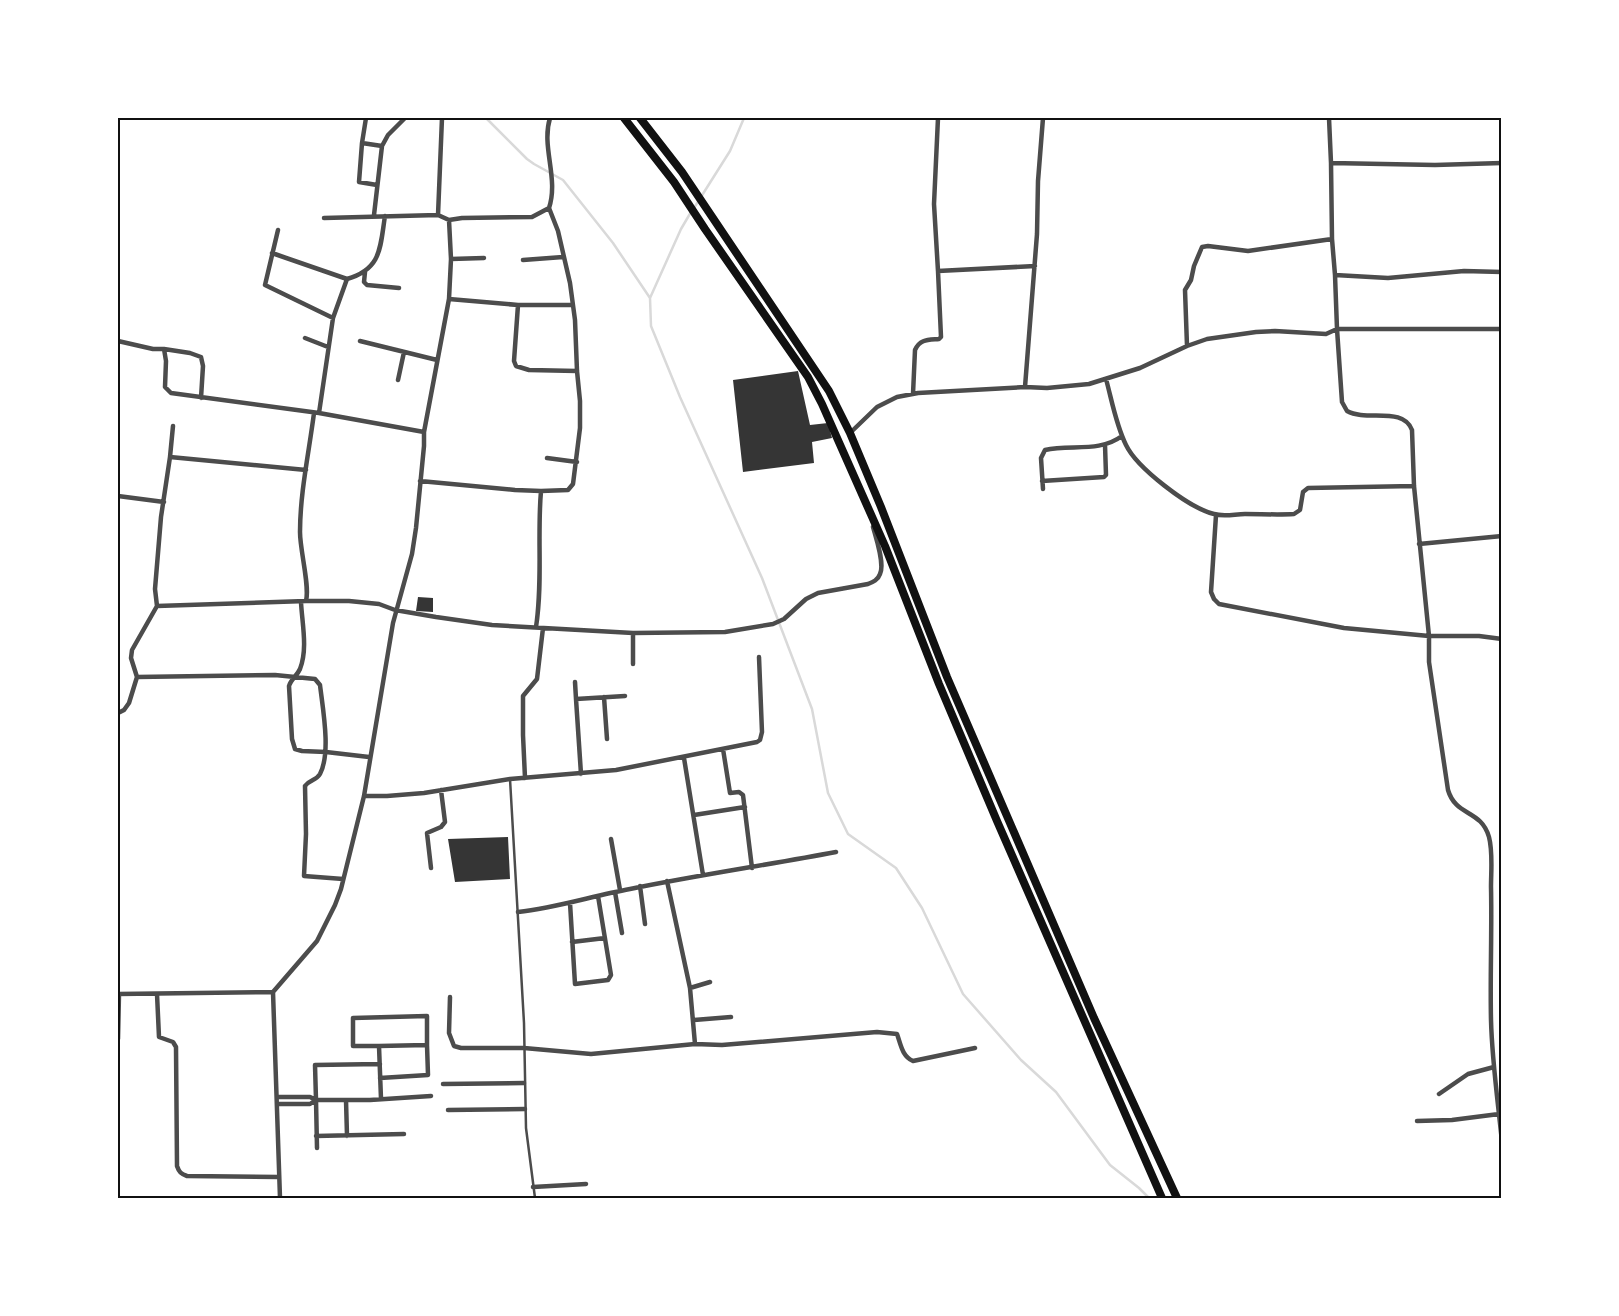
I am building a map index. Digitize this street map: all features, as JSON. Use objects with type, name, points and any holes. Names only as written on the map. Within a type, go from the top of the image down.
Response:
[{"type":"highway","points":[[624,118],[674,182],[808,377],[829,418],[871,512],[939,684],[1162,1198]]},
{"type":"highway","points":[[640,118],[682,172],[817,372],[850,433],[955,695],[1094,1018],[1177,1198]]},
{"type":"highway","points":[[852,468],[862,464]]},
{"type":"street","points":[[366,118],[359,182],[377,185]]},
{"type":"street","points":[[374,216],[382,146],[388,135],[405,118]]},
{"type":"street","points":[[438,215],[442,118]]},
{"type":"street","points":[[420,481],[541,491],[571,488],[574,480],[580,428],[575,320],[570,283],[558,232],[549,208],[553,196],[551,163],[546,133],[550,118]]},
{"type":"street","points":[[913,394],[914,350],[917,344],[925,340],[941,337],[934,204],[938,118]]},
{"type":"street","points":[[1025,387],[1035,266],[1038,181],[1043,118]]},
{"type":"street","points":[[1329,118],[1332,163],[1332,239],[1344,408],[1356,415],[1402,417],[1410,424],[1413,437],[1414,486],[1429,636],[1429,662],[1448,790],[1455,805],[1483,823],[1489,840],[1492,923],[1491,1020],[1494,1067],[1500,1102],[1499,1114],[1502,1142]]},
{"type":"street","points":[[362,143],[382,146]]},
{"type":"street","points":[[1332,163],[1435,165],[1502,163]]},
{"type":"street","points":[[324,218],[438,215],[449,220],[462,218],[532,217],[549,208]]},
{"type":"street","points":[[272,253],[347,279],[365,272],[372,266],[380,251],[385,216]]},
{"type":"street","points":[[280,1198],[273,992],[317,941],[335,905],[364,796],[395,610],[415,540],[424,432],[449,300],[451,259],[449,220]]},
{"type":"street","points":[[278,230],[266,287],[333,318]]},
{"type":"street","points":[[1187,346],[1185,290],[1191,280],[1202,247],[1248,251],[1332,239]]},
{"type":"street","points":[[523,260],[563,257]]},
{"type":"street","points":[[451,259],[484,258]]},
{"type":"street","points":[[938,271],[1035,266]]},
{"type":"street","points":[[1335,275],[1388,278],[1464,271],[1502,272]]},
{"type":"street","points":[[365,272],[364,282],[367,285],[399,288]]},
{"type":"street","points":[[347,279],[333,318],[306,470],[300,534],[308,595],[303,601],[303,654],[299,671],[290,682],[289,691],[293,745],[295,749],[302,752],[326,752],[369,757]]},
{"type":"street","points":[[449,300],[518,305],[572,305]]},
{"type":"street","points":[[518,305],[514,364],[529,370],[577,371]]},
{"type":"street","points":[[850,433],[884,402],[897,397],[913,394],[1072,386],[1106,379],[1140,368],[1187,346],[1207,339],[1238,334],[1275,331],[1326,334],[1337,329],[1502,330]]},
{"type":"street","points":[[305,338],[328,347]]},
{"type":"street","points":[[118,341],[153,349],[190,353],[201,357],[203,366],[201,398]]},
{"type":"street","points":[[360,341],[437,360]]},
{"type":"street","points":[[164,349],[166,361],[165,383],[168,391],[176,394],[317,413],[424,432]]},
{"type":"street","points":[[398,380],[404,352]]},
{"type":"street","points":[[1106,379],[1122,436],[1131,454],[1151,474],[1187,500],[1202,510],[1216,515],[1297,513],[1300,510],[1303,492],[1310,488],[1414,486]]},
{"type":"street","points":[[118,713],[124,710],[129,703],[137,677],[131,658],[132,650],[156,606],[155,589],[173,426]]},
{"type":"street","points":[[1043,489],[1041,458],[1044,450],[1105,445],[1122,436]]},
{"type":"street","points":[[1042,481],[1104,477],[1106,475],[1105,445]]},
{"type":"street","points":[[170,458],[306,470]]},
{"type":"street","points":[[547,458],[576,462]]},
{"type":"street","points":[[536,627],[539,592],[538,548],[541,491]]},
{"type":"street","points":[[118,496],[164,502]]},
{"type":"street","points":[[156,606],[349,601],[379,604],[395,610],[465,622],[633,633],[725,632],[773,624],[784,618],[806,599],[818,593],[875,581],[881,574],[881,566],[871,512],[881,507]]},
{"type":"street","points":[[1216,515],[1211,592],[1219,604],[1344,628],[1429,636],[1479,636],[1502,639]]},
{"type":"street","points":[[1419,544],[1502,536]]},
{"type":"street","points":[[525,778],[523,696],[537,679],[544,628]]},
{"type":"street","points":[[633,633],[633,664]]},
{"type":"street","points":[[364,796],[405,794],[510,779],[616,770],[757,742],[762,736],[759,657]]},
{"type":"street","points":[[137,677],[268,675],[315,680],[320,685],[326,752],[319,776],[308,782],[305,786],[306,834],[304,876],[343,879]]},
{"type":"street","points":[[575,682],[581,774]]},
{"type":"street","points":[[576,699],[625,696]]},
{"type":"street","points":[[604,697],[607,739]]},
{"type":"street","points":[[723,749],[730,793],[742,793],[752,868]]},
{"type":"street","points":[[684,758],[702,875]]},
{"type":"street","points":[[431,868],[427,833],[441,827],[445,822],[441,790]]},
{"type":"street","points":[[694,815],[745,807]]},
{"type":"street","points":[[611,839],[622,933]]},
{"type":"street","points":[[518,912],[570,903],[666,881],[752,868],[836,852]]},
{"type":"street","points":[[666,881],[690,988],[695,1044]]},
{"type":"street","points":[[640,886],[645,924]]},
{"type":"street","points":[[570,903],[575,984],[608,980],[611,978],[598,896]]},
{"type":"street","points":[[572,942],[605,938]]},
{"type":"street","points":[[690,988],[710,982]]},
{"type":"street","points":[[118,1039],[118,994],[273,992]]},
{"type":"street","points":[[157,994],[159,1037],[173,1042],[176,1048],[178,1171],[187,1176],[279,1177]]},
{"type":"street","points":[[450,997],[450,1033],[454,1046],[461,1048],[524,1048],[591,1054],[695,1044],[722,1045],[877,1032],[897,1034],[904,1054],[907,1059],[913,1061],[975,1048]]},
{"type":"street","points":[[380,1078],[428,1075],[427,1016],[353,1018],[353,1046],[427,1045]]},
{"type":"street","points":[[694,1020],[731,1017]]},
{"type":"street","points":[[379,1046],[381,1099]]},
{"type":"street","points":[[316,1148],[315,1065],[380,1064]]},
{"type":"street","points":[[1439,1094],[1468,1074],[1494,1067]]},
{"type":"street","points":[[443,1084],[524,1083]]},
{"type":"street","points":[[278,1097],[346,1100],[431,1096]]},
{"type":"street","points":[[278,1104],[310,1104],[316,1100]]},
{"type":"street","points":[[346,1100],[347,1136]]},
{"type":"street","points":[[448,1110],[525,1109]]},
{"type":"street","points":[[1417,1120],[1452,1120],[1499,1114]]},
{"type":"street","points":[[316,1136],[404,1134]]},
{"type":"street","points":[[533,1187],[586,1184]]},
{"type":"lane","points":[[510,779],[518,912],[525,1109],[535,1198]]},
{"type":"building","points":[[798,371],[810,425],[828,423],[832,438],[812,442],[814,463],[743,472],[733,380]]},
{"type":"building","points":[[418,597],[433,598],[433,612],[416,611]]},
{"type":"building","points":[[508,837],[510,879],[455,882],[448,839]]},
{"type":"waterway","points":[[486,118],[527,159],[563,180],[613,243],[650,298]]},
{"type":"waterway","points":[[694,208],[730,151],[744,118]]},
{"type":"waterway","points":[[691,212],[681,229],[650,298],[651,326],[680,397],[762,578],[812,709],[828,793],[848,834],[896,868],[922,908],[963,994],[1021,1060],[1056,1092],[1110,1165],[1149,1198]]}]
